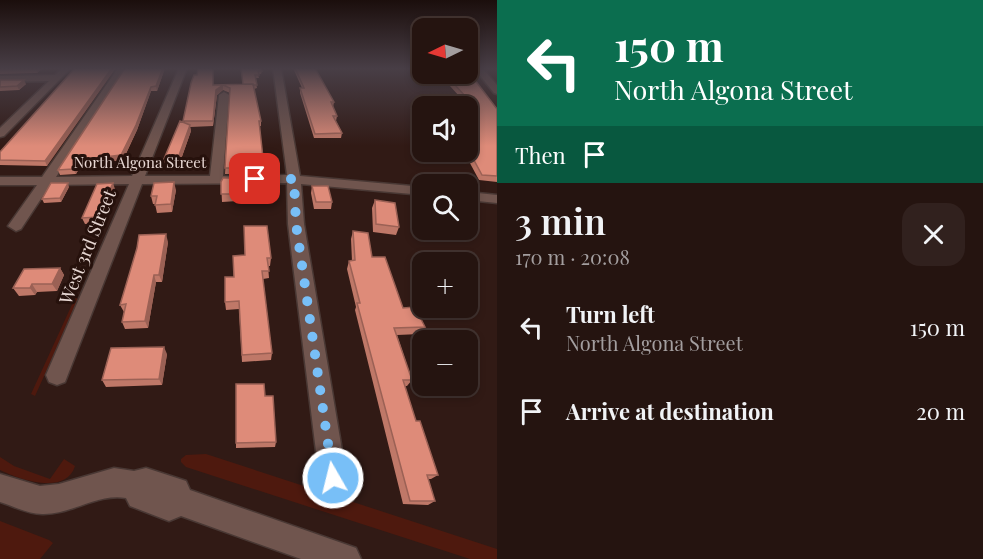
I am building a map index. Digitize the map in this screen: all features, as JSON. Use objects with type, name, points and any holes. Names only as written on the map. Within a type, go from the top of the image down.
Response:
[{"type":"street","points":[[0,134],[40,94]]},
{"type":"street","points":[[16,226],[105,94]]},
{"type":"street","name":"West 3rd Street","points":[[57,375],[172,94]]},
{"type":"street","points":[[281,94],[294,179],[296,224],[335,492]]},
{"type":"street","points":[[216,179],[224,96]]},
{"type":"street","name":"North Algona Street","points":[[0,181],[294,179],[412,190]]},
{"type":"street","points":[[478,197],[497,199]]},
{"type":"street","points":[[0,488],[40,500],[59,498],[114,482],[134,485],[140,496],[169,507],[179,501],[345,559]]},
{"type":"shaded area","points":[[75,298],[79,299],[35,396],[31,394]]},
{"type":"shaded area","points":[[206,454],[497,549],[497,559],[470,559],[186,467],[181,462],[186,455]]},
{"type":"shaded area","points":[[0,457],[14,466],[50,479],[64,459],[75,466],[70,475],[62,481],[41,483],[0,470]]},
{"type":"shaded area","points":[[0,521],[53,543],[40,559],[0,559]]},
{"type":"building","points":[[52,94],[93,94],[45,161],[0,160],[0,152]]},
{"type":"building","points":[[108,94],[148,94],[121,155],[79,160],[73,169],[58,170]]},
{"type":"building","points":[[189,94],[216,94],[213,121],[183,121]]},
{"type":"building","points":[[230,94],[255,94],[261,121],[259,121],[263,158],[235,159],[236,168],[225,168]]},
{"type":"building","points":[[302,94],[330,94],[337,116],[333,116],[342,133],[315,134]]},
{"type":"building","points":[[463,94],[486,94],[497,109],[497,176],[482,175],[475,162],[478,162],[478,96]]},
{"type":"building","points":[[180,121],[190,125],[178,158],[164,159]]},
{"type":"building","points":[[223,178],[237,178],[238,194],[221,194]]},
{"type":"building","points":[[174,182],[171,204],[155,205],[157,196],[151,196],[154,183]]},
{"type":"building","points":[[51,183],[68,183],[60,198],[42,199]]},
{"type":"building","points":[[113,183],[98,217],[82,218],[97,184]]},
{"type":"building","points":[[312,186],[328,186],[332,202],[316,202]]},
{"type":"building","points":[[375,200],[395,203],[399,227],[376,224]]},
{"type":"building","points":[[244,226],[267,226],[271,258],[267,258],[269,271],[262,271],[272,353],[242,355],[239,301],[225,302],[225,277],[234,277],[233,256],[245,255]]},
{"type":"building","points":[[353,231],[368,233],[372,257],[385,257],[403,308],[412,307],[412,318],[420,318],[425,327],[394,328],[412,380],[403,380],[416,421],[420,421],[438,475],[427,475],[435,501],[410,501],[357,303],[360,303],[349,261],[355,260]]},
{"type":"building","points":[[166,234],[159,275],[154,275],[145,321],[122,322],[126,304],[120,305],[139,235]]},
{"type":"building","points":[[60,268],[52,284],[32,284],[30,288],[13,288],[24,269]]},
{"type":"building","points":[[164,347],[159,379],[102,380],[111,348]]},
{"type":"building","points":[[236,384],[264,384],[265,396],[273,396],[276,442],[236,443]]},
{"type":"route","points":[[255,179],[294,179],[296,224],[333,478]]}]
